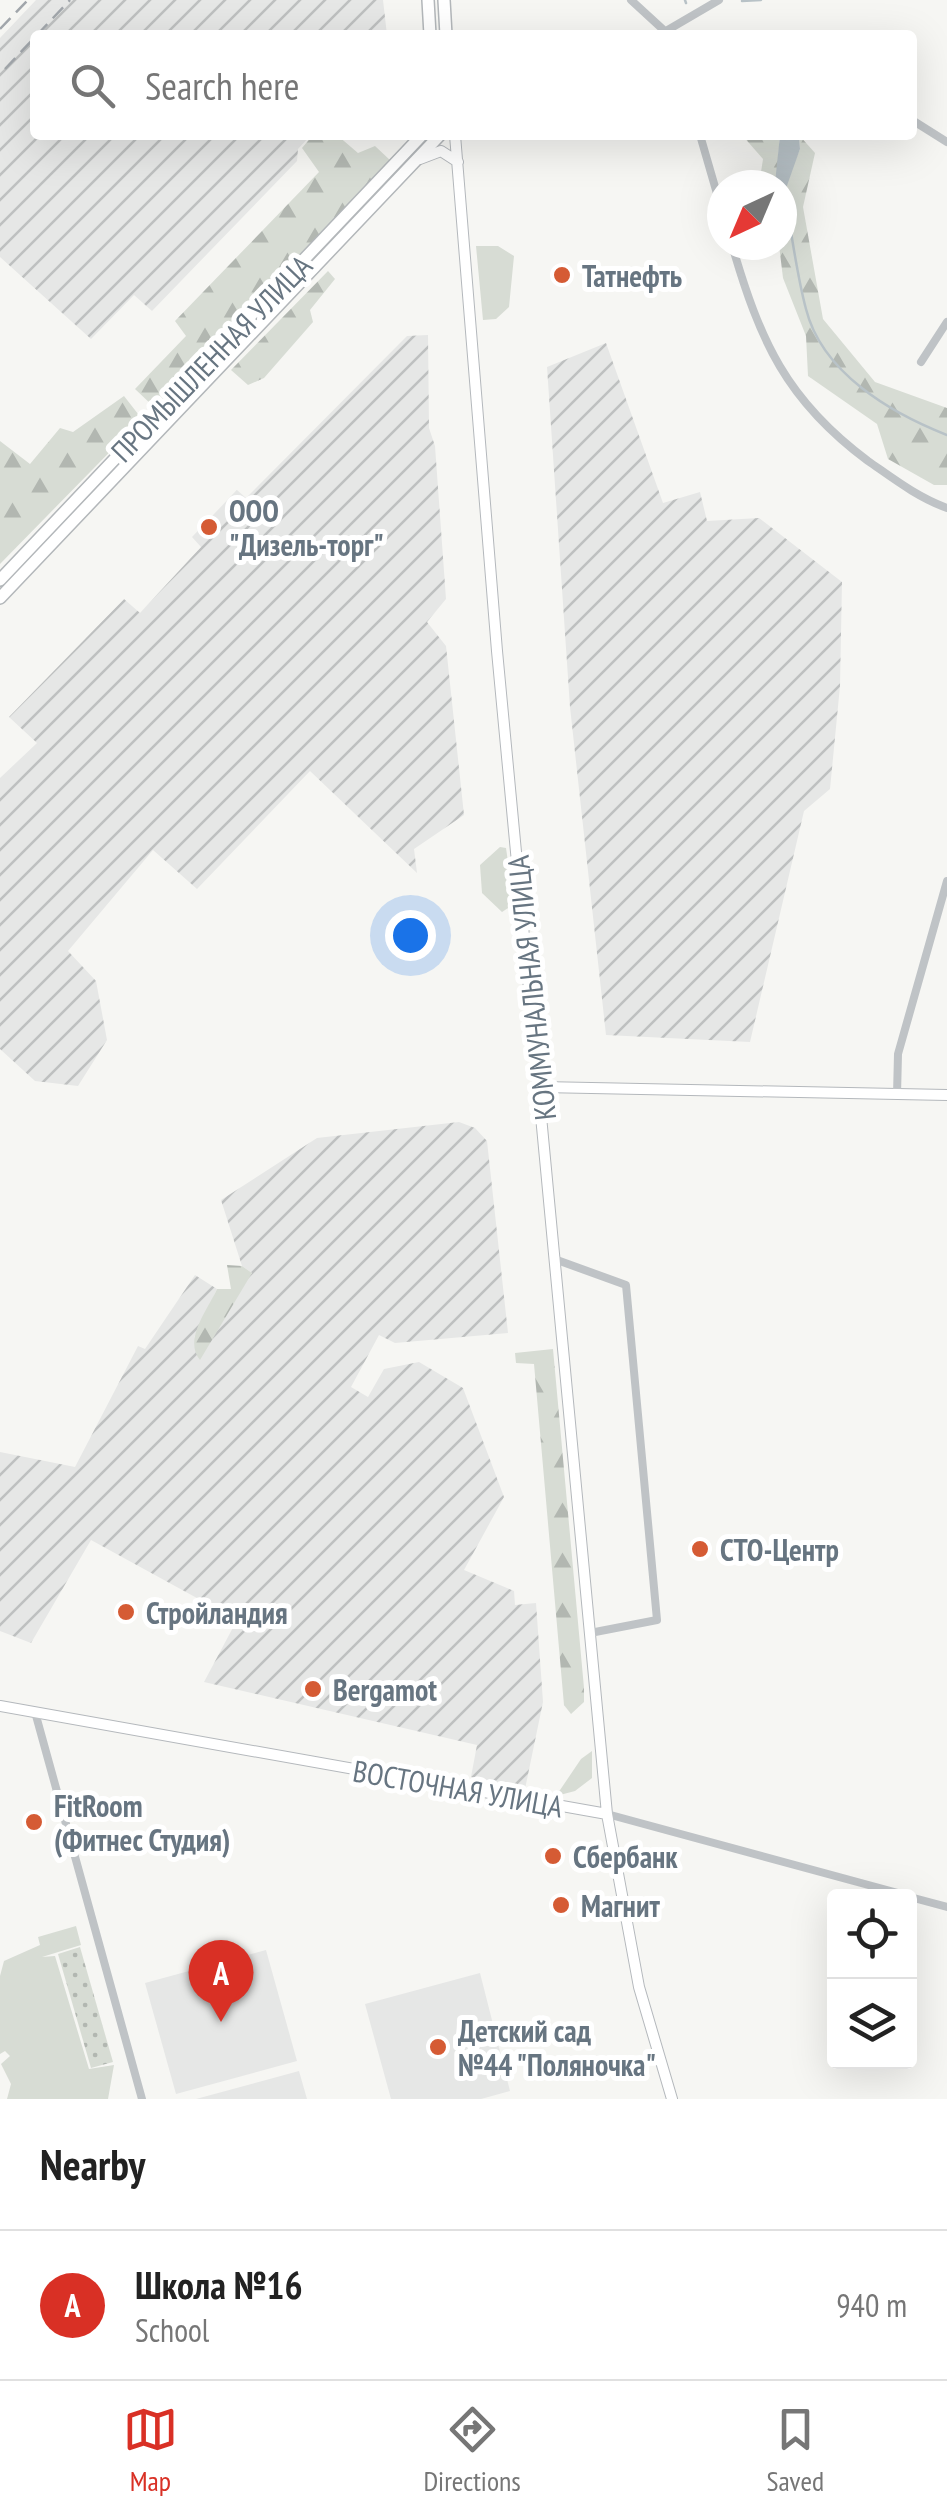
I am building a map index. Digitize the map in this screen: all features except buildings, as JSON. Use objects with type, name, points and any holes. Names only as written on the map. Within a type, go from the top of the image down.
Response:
[{"type":"main road","points":[[428,0],[430,30]]},
{"type":"main road","points":[[444,0],[446,30]]},
{"type":"main road","name":"ПРОМЫШЛЕННАЯ УЛИЦА","points":[[214,365],[417,140]]},
{"type":"main road","name":"ПРОМЫШЛЕННАЯ УЛИЦА","points":[[0,598],[158,423],[437,140]]},
{"type":"main road","name":"ПРОМЫШЛЕННАЯ УЛИЦА","points":[[445,140],[458,162]]},
{"type":"main road","points":[[456,140],[458,162]]},
{"type":"main road","points":[[419,160],[440,150],[458,162]]},
{"type":"main road","name":"КОММУНАЛЬНАЯ УЛИЦА","points":[[458,162],[498,651],[542,1088],[607,1814],[632,1958],[672,2099]]},
{"type":"main road","name":"ПРОМЫШЛЕННАЯ УЛИЦА","points":[[0,580],[83,502]]},
{"type":"main road","points":[[542,1088],[947,1096]]},
{"type":"main road","name":"ВОСТОЧНАЯ УЛИЦА","points":[[0,1706],[607,1814]]},
{"type":"street","points":[[631,0],[664,30]]},
{"type":"street","points":[[672,30],[719,0]]},
{"type":"street","points":[[917,123],[947,142]]},
{"type":"street","points":[[701,140],[710,170]]},
{"type":"street","points":[[737,260],[764,341],[812,414],[909,490],[947,508]]},
{"type":"street","points":[[922,362],[947,322]]},
{"type":"street","points":[[897,1094],[898,1054],[947,881]]},
{"type":"street","points":[[557,1260],[626,1285],[650,1544],[656,1620],[590,1633]]},
{"type":"street","points":[[36,1712],[142,2099]]},
{"type":"street","name":"ВОСТОЧНАЯ УЛИЦА","points":[[607,1814],[883,1889]]},
{"type":"street","name":"ВОСТОЧНАЯ УЛИЦА","points":[[917,1899],[947,1908]]},
{"type":"shaded area","points":[[36,0],[383,0],[386,30],[30,30],[30,140],[306,140],[298,149],[297,161],[152,311],[134,295],[91,339],[0,257],[0,38]]},
{"type":"shaded area","points":[[779,140],[799,140],[793,170],[776,170]]},
{"type":"shaded area","points":[[428,335],[429,428],[435,446],[446,599],[427,622],[446,646],[464,815],[414,849],[417,873],[310,771],[197,889],[153,850],[68,951],[96,981],[107,1040],[78,1086],[35,1081],[0,1049],[0,778],[37,743],[9,717],[124,599],[140,613],[201,547],[192,537],[237,490],[246,498],[407,336]]},
{"type":"shaded area","points":[[606,343],[663,503],[700,492],[707,521],[759,518],[842,582],[840,686],[830,789],[804,811],[750,1042],[606,1035],[570,707],[547,367]]},
{"type":"shaded area","points":[[459,1122],[475,1128],[487,1141],[508,1333],[395,1343],[379,1335],[351,1387],[368,1397],[384,1369],[419,1362],[463,1388],[504,1497],[464,1570],[514,1591],[515,1605],[536,1603],[543,1702],[525,1789],[471,1777],[477,1745],[204,1682],[237,1620],[91,1540],[31,1643],[0,1631],[0,1452],[75,1467],[138,1346],[145,1349],[195,1275],[217,1289],[194,1338],[252,1273],[242,1266],[221,1200],[317,1138]]},
{"type":"shaded area","points":[[266,1950],[297,2061],[176,2094],[145,1983]]},
{"type":"shaded area","name":"Детский сад №44 \"Поляночка\"","points":[[480,1973],[510,2091],[481,2099],[391,2099],[365,2004]]},
{"type":"shaded area","points":[[299,2071],[307,2099],[196,2099]]},
{"type":"green space","points":[[309,140],[343,140],[358,153],[375,146],[391,161],[154,407],[135,389],[186,336],[175,321],[319,172],[302,148]]},
{"type":"green space","points":[[746,140],[780,140],[777,170],[761,170],[763,159]]},
{"type":"green space","points":[[799,140],[803,140],[815,153],[803,207],[823,319],[875,382],[947,408],[947,485],[934,485],[888,459],[877,424],[808,376],[806,336],[783,278],[781,260],[797,260],[797,170],[791,170]]},
{"type":"green space","points":[[423,143],[427,144],[233,348],[229,345]]},
{"type":"green space","points":[[476,246],[498,246],[514,256],[509,307],[496,319],[483,320]]},
{"type":"green space","points":[[328,271],[335,279],[310,310],[313,322],[264,378],[248,385],[231,370]]},
{"type":"green space","points":[[124,396],[142,419],[0,564],[0,441],[30,464],[60,428],[73,432]]},
{"type":"green space","points":[[500,847],[506,848],[514,904],[502,912],[482,893],[480,865]]},
{"type":"green space","points":[[227,1265],[242,1266],[252,1273],[200,1360],[195,1352],[196,1334],[217,1289],[231,1289]]},
{"type":"green space","points":[[553,1349],[584,1688],[584,1702],[571,1714],[564,1705],[534,1364],[516,1363],[515,1353]]},
{"type":"green space","points":[[592,1751],[592,1778],[575,1791],[556,1796],[581,1759]]},
{"type":"green space","points":[[76,1926],[81,1945],[42,1957],[55,1956],[89,2069],[114,2065],[108,2099],[7,2099],[11,2084],[1,2064],[10,2056],[5,2051],[0,2054],[0,1976],[4,1961],[40,1945],[38,1937]]},
{"type":"green space","points":[[80,1947],[113,2062],[91,2068],[58,1954]]},
{"type":"waterway","points":[[742,1],[761,0]]},
{"type":"waterway","points":[[795,260],[806,309],[827,353],[882,402],[947,435]]},
{"type":"railway","points":[[0,29],[28,0]]},
{"type":"railway","points":[[42,30],[70,0]]},
{"type":"railway","points":[[5,69],[30,42]]},
{"type":"place","name":"Татнефть","points":[[562,275]]},
{"type":"place","name":"ООО \"Дизель-торг\"","points":[[209,527]]},
{"type":"place","name":"СТО-Центр","points":[[700,1549]]},
{"type":"place","name":"Стройландия","points":[[126,1612]]},
{"type":"place","name":"Bergamot","points":[[313,1689]]},
{"type":"place","name":"FitRoom (Фитнес Студия)","points":[[34,1822]]},
{"type":"place","name":"Сбербанк","points":[[553,1856]]},
{"type":"place","name":"Магнит","points":[[561,1905]]},
{"type":"place","name":"Школа №16","points":[[221,2022]]},
{"type":"place","name":"Детский сад №44 \"Поляночка\"","points":[[438,2047]]}]
